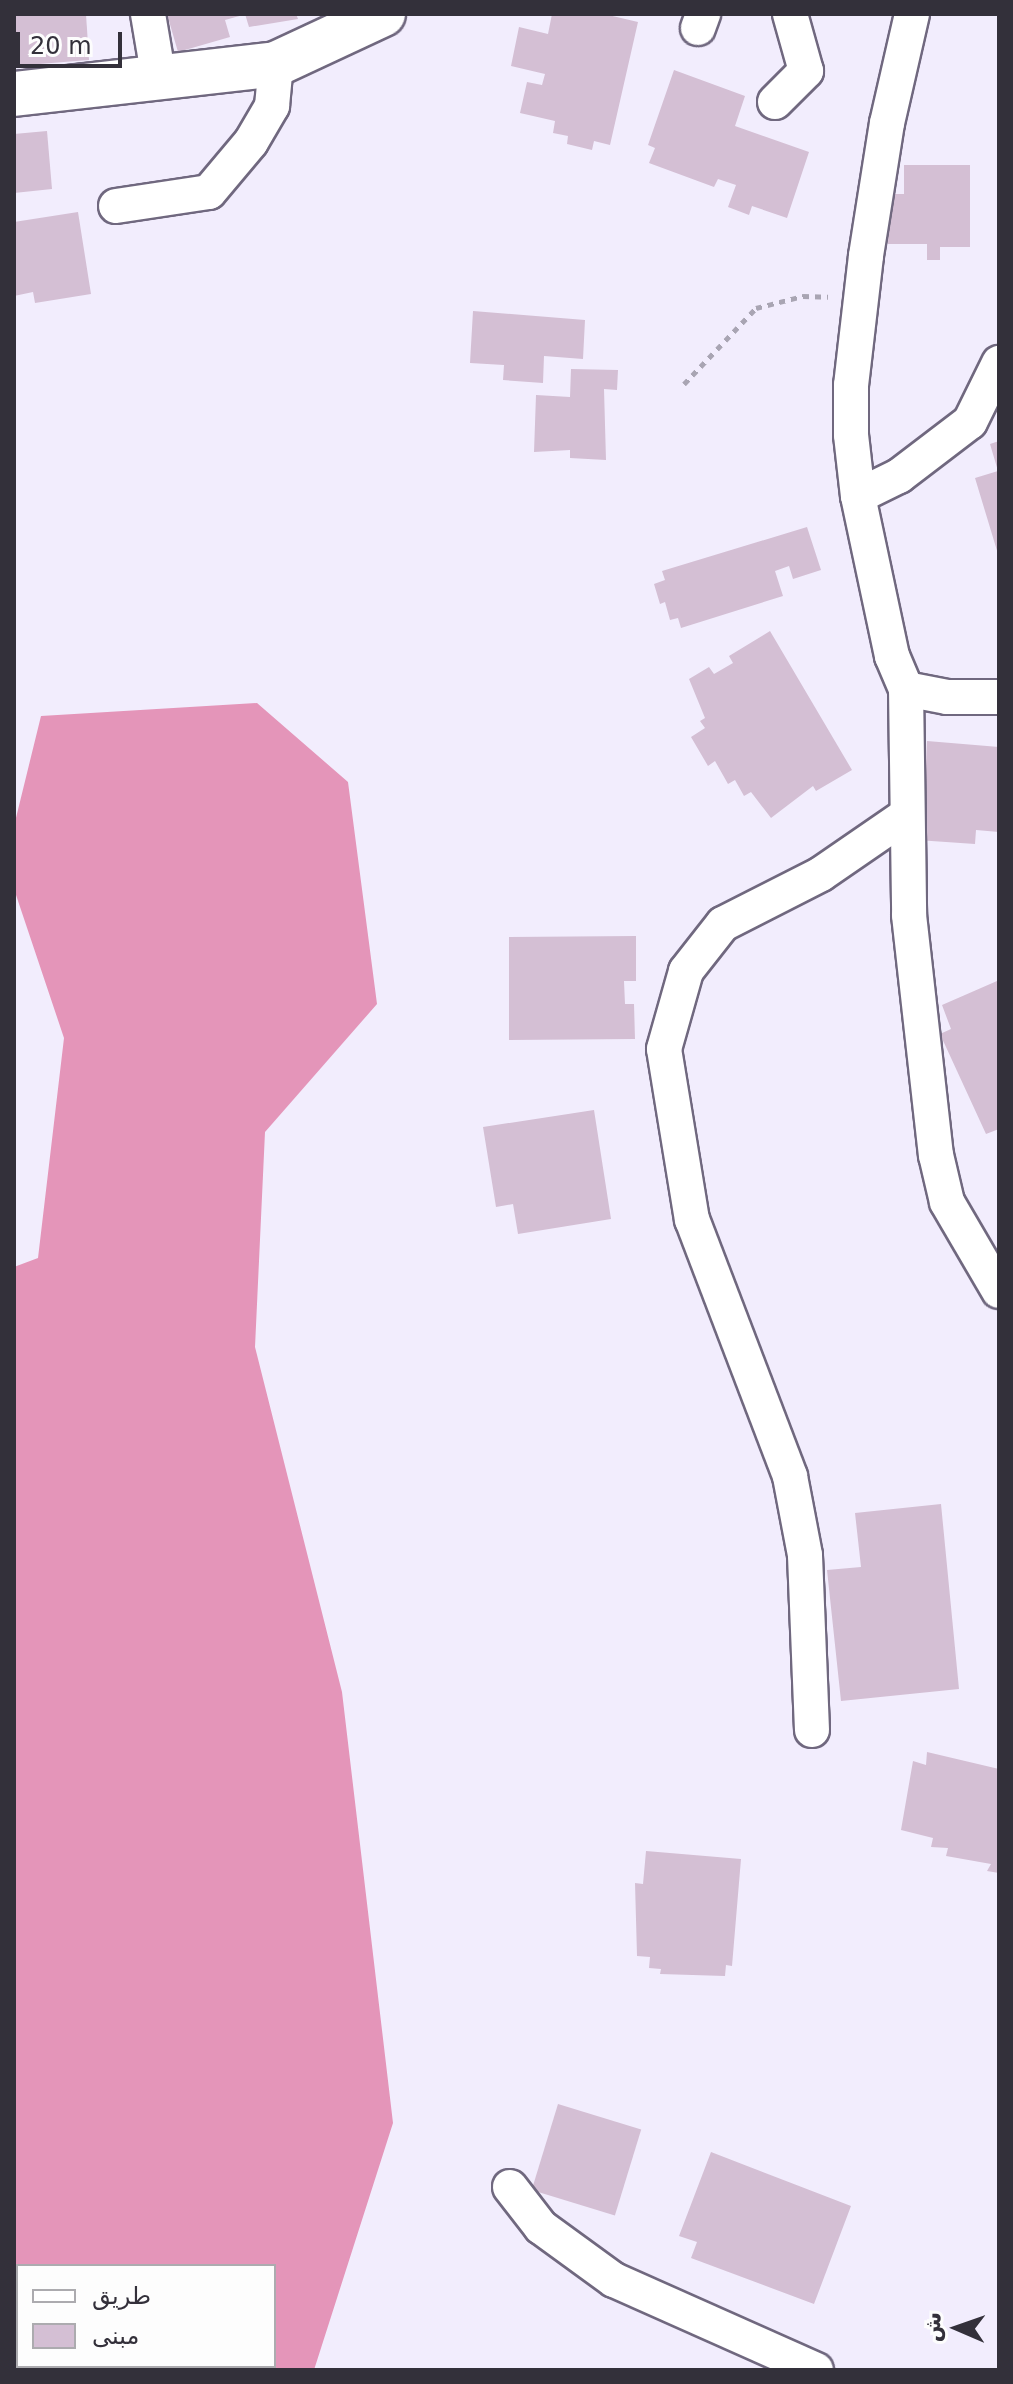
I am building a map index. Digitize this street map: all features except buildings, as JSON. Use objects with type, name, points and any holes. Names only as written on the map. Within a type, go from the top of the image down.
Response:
[{"type":"street","points":[[148,14],[159,79]]},
{"type":"street","points":[[14,94],[276,64],[383,14]]},
{"type":"street","points":[[775,102],[806,71],[790,14]]},
{"type":"street","points":[[912,14],[887,123],[851,385],[858,496],[892,656],[906,689],[904,817],[924,1081],[936,1155],[947,1202],[999,1291]]},
{"type":"street","points":[[116,206],[209,192],[251,142],[272,106],[276,64]]},
{"type":"street","points":[[858,496],[899,476],[970,422],[999,363]]},
{"type":"street","points":[[906,689],[947,697],[999,697]]},
{"type":"street","points":[[812,1730],[805,1555],[790,1476],[692,1220],[664,1049],[686,971],[723,924],[821,874],[904,817]]},
{"type":"street","points":[[510,2187],[541,2227],[614,2280],[816,2370]]},
{"type":"path","points":[[684,384],[756,308],[803,296],[861,298]]},
{"type":"shaded area","points":[[257,703],[348,782],[377,1004],[265,1132],[255,1347],[342,1692],[393,2123],[314,2370],[14,2370],[14,1267],[38,1258],[64,1038],[14,889],[14,826],[41,716]]}]
